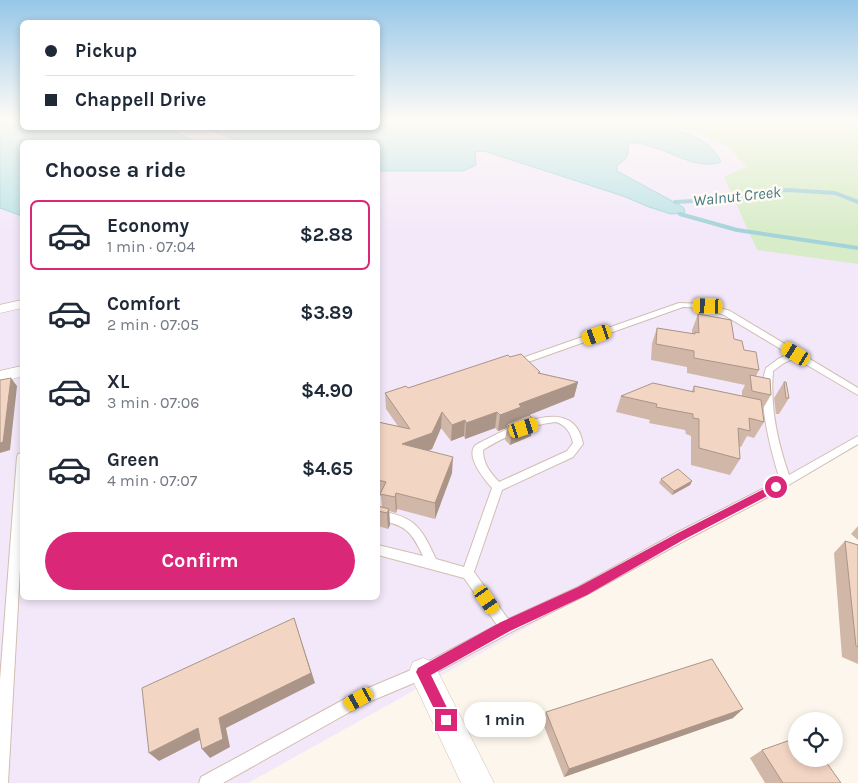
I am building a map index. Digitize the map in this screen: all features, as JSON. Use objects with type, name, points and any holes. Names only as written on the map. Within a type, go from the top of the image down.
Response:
[{"type":"street","points":[[0,309],[20,304]]},
{"type":"street","points":[[0,377],[20,372]]},
{"type":"street","points":[[423,672],[478,783]]},
{"type":"lane","points":[[528,359],[682,305],[708,306],[727,313],[858,392]]},
{"type":"lane","points":[[786,481],[776,448],[769,412],[767,384],[769,370],[781,361],[796,354]]},
{"type":"lane","points":[[468,573],[498,487],[570,454],[578,444],[577,434],[569,425],[556,419],[489,441],[478,448],[482,472],[498,487]]},
{"type":"lane","points":[[207,783],[359,699],[423,672],[506,627],[582,591],[858,440]]},
{"type":"lane","points":[[0,783],[20,487]]},
{"type":"lane","points":[[380,517],[405,523],[417,531],[432,564]]},
{"type":"lane","points":[[380,551],[468,573],[506,627]]},
{"type":"shaded area","points":[[0,158],[20,158],[20,600],[380,600],[380,158],[858,158],[858,443],[248,783],[0,783]]},
{"type":"green space","points":[[738,158],[858,158],[858,264],[757,250],[724,177],[746,167]]},
{"type":"water","points":[[0,158],[20,158],[20,215],[0,208]]},
{"type":"water","points":[[380,158],[475,158],[476,165],[463,171],[380,171]]},
{"type":"water","points":[[504,158],[626,158],[617,165],[617,171],[683,207],[685,211],[684,213],[671,214],[623,196]]},
{"type":"water","points":[[681,158],[718,158],[721,162],[710,164]]},
{"type":"building","points":[[698,314],[731,320],[734,339],[742,341],[744,350],[756,352],[759,370],[694,358],[694,351],[656,344],[657,328],[699,333]]},
{"type":"building","points":[[521,354],[540,372],[538,373],[578,382],[519,404],[521,407],[500,415],[497,412],[466,423],[465,420],[452,425],[442,412],[432,433],[402,444],[453,457],[435,503],[396,493],[395,497],[380,494],[386,482],[380,480],[380,422],[410,429],[385,393],[406,386],[408,388],[508,355],[510,357]]},
{"type":"building","points":[[750,375],[770,379],[771,395],[752,391]]},
{"type":"building","points":[[11,378],[3,442],[0,443],[0,380]]},
{"type":"building","points":[[784,382],[786,382],[789,398],[786,398]]},
{"type":"building","points":[[653,383],[694,392],[694,386],[761,400],[764,422],[749,418],[750,431],[738,428],[740,459],[699,448],[699,419],[693,418],[693,414],[656,407],[657,404],[621,396]]},
{"type":"building","points":[[529,415],[534,420],[512,429],[507,424]]},
{"type":"building","points":[[678,469],[692,481],[674,491],[661,479]]},
{"type":"building","points":[[380,507],[389,509],[387,513],[380,511]]},
{"type":"building","points":[[845,541],[858,545],[858,647],[856,646]]},
{"type":"building","points":[[294,618],[311,673],[219,718],[223,739],[202,749],[198,728],[149,753],[142,688]]},
{"type":"building","points":[[712,659],[743,709],[569,769],[546,712]]},
{"type":"building","points":[[788,741],[788,767],[830,767],[841,783],[783,783],[762,750]]},
{"type":"waterway","name":"Walnut Creek","points":[[675,202],[749,198],[765,191],[787,190],[835,193],[858,202]]},
{"type":"waterway","name":"Walnut Creek","points":[[680,214],[737,230],[858,248]]},
{"type":"route","points":[[446,720],[423,672],[506,627],[582,591],[776,487]]}]
